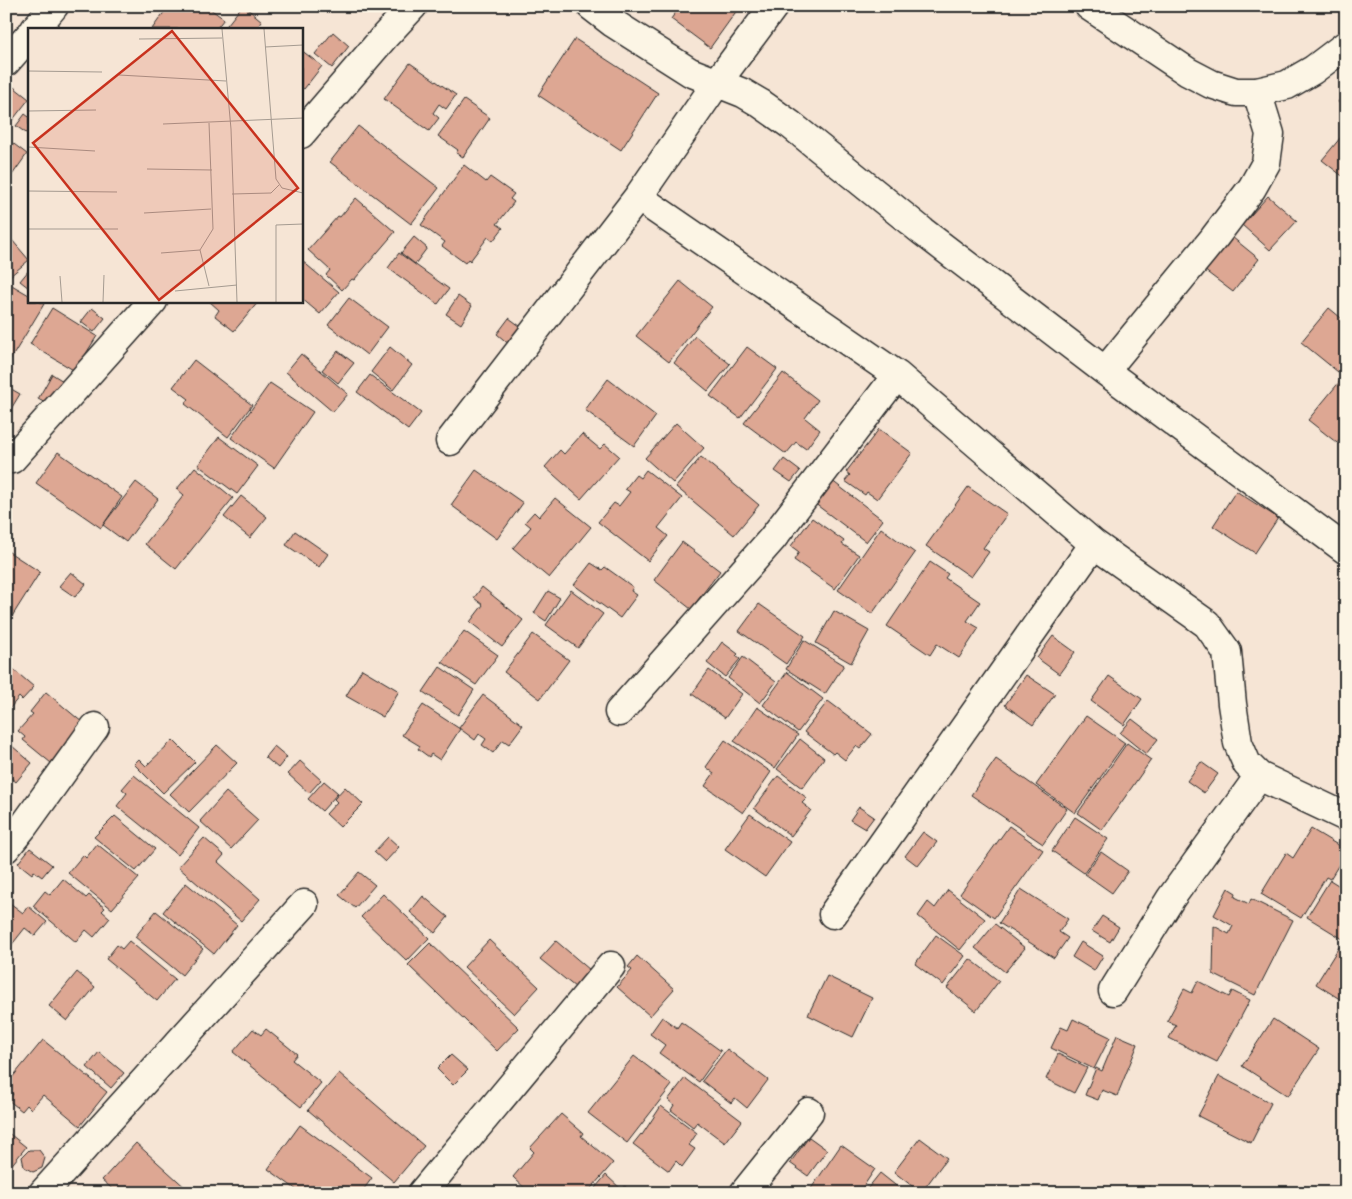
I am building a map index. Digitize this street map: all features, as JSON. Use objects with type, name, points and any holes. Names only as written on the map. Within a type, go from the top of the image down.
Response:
[{"type":"street","points":[[36,28],[54,6]]},
{"type":"street","points":[[302,133],[413,6]]},
{"type":"street","points":[[590,6],[613,23],[690,72],[716,84],[743,93],[791,125],[922,231],[1105,371],[1346,550]]},
{"type":"street","points":[[450,441],[638,197],[716,84],[774,6]]},
{"type":"street","points":[[1089,6],[1188,72],[1212,84],[1236,92],[1257,92],[1286,86],[1313,70],[1346,45]]},
{"type":"street","points":[[6,62],[28,37]]},
{"type":"street","points":[[1105,371],[1214,238],[1252,188],[1266,163],[1270,134],[1257,92]]},
{"type":"street","points":[[638,197],[897,375],[1094,544],[1207,624],[1228,652],[1232,704],[1238,743],[1247,764],[1259,776],[1346,817]]},
{"type":"street","points":[[12,459],[152,302]]},
{"type":"street","points":[[619,712],[772,539],[897,375]]},
{"type":"street","points":[[833,914],[1094,544]]},
{"type":"street","points":[[6,848],[24,827],[95,727]]},
{"type":"street","points":[[1113,991],[1171,898],[1259,776]]},
{"type":"street","points":[[43,1193],[304,904]]},
{"type":"street","points":[[422,1193],[610,966]]},
{"type":"street","points":[[744,1193],[809,1112]]},
{"type":"building","points":[[165,6],[210,6],[209,8],[224,19],[217,28],[153,28],[167,8]]},
{"type":"building","points":[[242,6],[262,21],[257,28],[225,28]]},
{"type":"building","points":[[680,6],[740,6],[710,48],[671,19]]},
{"type":"building","points":[[333,32],[349,46],[332,68],[315,54]]},
{"type":"building","points":[[575,39],[658,93],[621,150],[538,95]]},
{"type":"building","points":[[302,51],[322,66],[304,89],[302,88]]},
{"type":"building","points":[[410,63],[456,95],[446,109],[439,104],[433,113],[439,118],[429,131],[384,99]]},
{"type":"building","points":[[10,84],[28,98],[11,122],[6,118],[6,108],[9,104],[6,102],[6,89]]},
{"type":"building","points":[[1346,92],[1346,107],[1338,102]]},
{"type":"building","points":[[464,100],[490,118],[463,157],[456,153],[458,150],[438,136]]},
{"type":"building","points":[[25,114],[28,116],[28,134],[16,126]]},
{"type":"building","points":[[358,126],[439,188],[411,224],[330,162]]},
{"type":"building","points":[[1346,131],[1346,179],[1322,160]]},
{"type":"building","points":[[6,138],[27,154],[10,178],[6,175]]},
{"type":"building","points":[[464,165],[486,182],[490,177],[514,194],[510,199],[514,202],[497,224],[503,228],[493,241],[488,237],[470,261],[468,259],[465,263],[442,246],[445,242],[421,225]]},
{"type":"building","points":[[1268,196],[1297,221],[1270,250],[1242,225]]},
{"type":"building","points":[[356,198],[395,232],[354,280],[352,279],[342,290],[326,275],[330,270],[308,250]]},
{"type":"building","points":[[6,233],[28,261],[9,277],[6,275]]},
{"type":"building","points":[[1227,233],[1259,259],[1233,292],[1200,267]]},
{"type":"building","points":[[414,237],[427,248],[415,264],[401,253]]},
{"type":"building","points":[[399,253],[449,289],[438,304],[388,268]]},
{"type":"building","points":[[302,261],[339,292],[320,314],[302,299]]},
{"type":"building","points":[[28,271],[28,287],[20,281]]},
{"type":"building","points":[[680,281],[712,307],[669,362],[636,336]]},
{"type":"building","points":[[10,284],[28,294],[28,302],[41,302],[44,304],[6,367],[6,290]]},
{"type":"building","points":[[458,296],[472,306],[461,324],[446,314]]},
{"type":"building","points":[[349,298],[388,327],[367,355],[328,325]]},
{"type":"building","points":[[210,302],[258,302],[234,331],[215,316],[219,310]]},
{"type":"building","points":[[52,308],[97,336],[75,371],[30,344]]},
{"type":"building","points":[[92,308],[105,318],[94,332],[81,322]]},
{"type":"building","points":[[1329,308],[1346,322],[1346,363],[1338,372],[1301,342]]},
{"type":"building","points":[[509,318],[524,329],[511,346],[497,334]]},
{"type":"building","points":[[695,336],[730,364],[708,391],[674,363]]},
{"type":"building","points":[[390,347],[412,365],[393,390],[371,372]]},
{"type":"building","points":[[747,347],[777,369],[740,418],[710,396]]},
{"type":"building","points":[[338,351],[354,363],[338,383],[322,370]]},
{"type":"building","points":[[301,354],[348,394],[333,412],[286,372]]},
{"type":"building","points":[[194,360],[252,405],[228,437],[185,404],[189,399],[173,387]]},
{"type":"building","points":[[783,373],[818,400],[805,418],[820,430],[806,449],[796,442],[786,454],[744,423]]},
{"type":"building","points":[[52,374],[63,381],[49,405],[38,399]]},
{"type":"building","points":[[370,375],[421,413],[408,430],[357,392]]},
{"type":"building","points":[[608,379],[656,416],[634,446],[585,410]]},
{"type":"building","points":[[1341,380],[1346,384],[1346,432],[1337,443],[1308,420]]},
{"type":"building","points":[[270,383],[313,412],[274,468],[231,438]]},
{"type":"building","points":[[6,386],[20,394],[6,417]]},
{"type":"building","points":[[676,423],[704,448],[673,483],[645,458]]},
{"type":"building","points":[[879,429],[912,453],[877,499],[867,492],[865,495],[845,481],[850,475],[846,472]]},
{"type":"building","points":[[582,434],[600,449],[605,444],[619,456],[581,499],[545,467],[560,450],[564,454]]},
{"type":"building","points":[[219,437],[258,466],[237,494],[198,465]]},
{"type":"building","points":[[58,452],[122,497],[101,528],[36,483]]},
{"type":"building","points":[[701,457],[759,505],[734,535],[676,487]]},
{"type":"building","points":[[784,459],[800,471],[791,482],[775,471]]},
{"type":"building","points":[[195,467],[233,498],[176,569],[145,544],[184,495],[177,489]]},
{"type":"building","points":[[476,470],[523,503],[497,539],[451,505]]},
{"type":"building","points":[[646,470],[682,498],[658,528],[668,536],[648,561],[598,522],[614,503],[619,506],[630,492],[625,489],[636,475],[640,478]]},
{"type":"building","points":[[831,480],[883,520],[866,542],[814,503]]},
{"type":"building","points":[[136,482],[158,499],[126,542],[103,525]]},
{"type":"building","points":[[968,487],[1007,514],[983,548],[989,552],[971,577],[926,546]]},
{"type":"building","points":[[1236,491],[1278,518],[1255,553],[1213,526]]},
{"type":"building","points":[[241,496],[267,517],[250,538],[224,517]]},
{"type":"building","points":[[555,498],[591,527],[549,578],[513,548],[531,527],[525,522],[534,512],[539,517]]},
{"type":"building","points":[[812,518],[844,541],[842,544],[859,555],[835,589],[794,560],[799,552],[791,546]]},
{"type":"building","points":[[881,528],[915,553],[872,614],[838,590]]},
{"type":"building","points":[[295,531],[328,554],[319,567],[286,545]]},
{"type":"building","points":[[682,542],[720,571],[691,609],[654,580]]},
{"type":"building","points":[[6,550],[40,572],[11,618],[6,615]]},
{"type":"building","points":[[930,562],[948,574],[945,578],[980,602],[967,621],[979,628],[959,658],[937,644],[930,655],[887,626]]},
{"type":"building","points":[[591,563],[602,570],[605,567],[633,587],[631,591],[637,595],[620,618],[574,585]]},
{"type":"building","points":[[71,572],[86,584],[75,597],[59,586]]},
{"type":"building","points":[[482,587],[523,620],[502,647],[470,622],[483,605],[474,598]]},
{"type":"building","points":[[571,590],[603,614],[578,648],[546,625]]},
{"type":"building","points":[[548,591],[560,598],[546,621],[534,613]]},
{"type":"building","points":[[759,604],[805,636],[786,664],[739,631]]},
{"type":"building","points":[[834,611],[869,631],[851,663],[816,643]]},
{"type":"building","points":[[464,631],[498,655],[476,685],[442,662]]},
{"type":"building","points":[[533,634],[569,660],[540,699],[504,672]]},
{"type":"building","points":[[1053,636],[1075,652],[1059,674],[1037,658]]},
{"type":"building","points":[[804,640],[844,665],[825,694],[786,669]]},
{"type":"building","points":[[722,642],[738,654],[736,656],[740,659],[725,677],[707,663]]},
{"type":"building","points":[[743,657],[776,682],[760,703],[728,678]]},
{"type":"building","points":[[6,663],[34,687],[22,700],[19,697],[6,713]]},
{"type":"building","points":[[440,667],[474,690],[458,715],[423,692]]},
{"type":"building","points":[[362,669],[399,691],[383,717],[346,696]]},
{"type":"building","points":[[709,670],[742,694],[725,718],[692,694]]},
{"type":"building","points":[[787,672],[823,699],[798,732],[763,705]]},
{"type":"building","points":[[1026,675],[1055,694],[1033,725],[1005,705]]},
{"type":"building","points":[[1109,676],[1142,699],[1124,725],[1091,701]]},
{"type":"building","points":[[46,692],[83,723],[51,763],[23,740],[25,737],[18,731],[33,714],[30,712]]},
{"type":"building","points":[[483,695],[523,725],[509,744],[503,740],[493,753],[482,745],[486,739],[479,734],[475,740],[459,728]]},
{"type":"building","points":[[828,701],[872,734],[860,749],[856,746],[845,760],[835,752],[833,754],[804,732]]},
{"type":"building","points":[[423,705],[460,729],[440,760],[431,754],[429,757],[418,749],[420,746],[402,735]]},
{"type":"building","points":[[757,707],[798,735],[775,768],[734,741]]},
{"type":"building","points":[[1086,716],[1125,743],[1075,813],[1036,785]]},
{"type":"building","points":[[1132,719],[1158,739],[1146,754],[1120,733]]},
{"type":"building","points":[[800,739],[824,758],[802,788],[777,769]]},
{"type":"building","points":[[173,740],[195,762],[163,793],[134,764],[139,759],[146,766]]},
{"type":"building","points":[[725,740],[771,772],[743,813],[705,786],[714,773],[706,767]]},
{"type":"building","points":[[1127,743],[1151,760],[1102,830],[1078,813]]},
{"type":"building","points":[[217,745],[237,763],[189,812],[170,794]]},
{"type":"building","points":[[12,746],[32,763],[16,782],[6,774],[6,753]]},
{"type":"building","points":[[274,746],[287,757],[278,768],[265,757]]},
{"type":"building","points":[[996,759],[1067,809],[1043,844],[971,795]]},
{"type":"building","points":[[300,761],[321,780],[309,793],[288,774]]},
{"type":"building","points":[[1201,762],[1218,774],[1204,793],[1187,781]]},
{"type":"building","points":[[134,775],[199,828],[178,855],[117,806],[127,793],[122,789]]},
{"type":"building","points":[[778,776],[807,798],[802,803],[811,810],[791,836],[754,808]]},
{"type":"building","points":[[324,781],[338,793],[322,811],[308,799]]},
{"type":"building","points":[[345,787],[363,804],[340,827],[326,814],[337,802],[334,799]]},
{"type":"building","points":[[226,792],[258,820],[231,849],[200,821]]},
{"type":"building","points":[[859,807],[874,817],[865,829],[850,820]]},
{"type":"building","points":[[750,814],[790,842],[765,877],[725,849]]},
{"type":"building","points":[[115,816],[155,849],[136,871],[94,837]]},
{"type":"building","points":[[1075,817],[1108,839],[1084,873],[1052,851]]},
{"type":"building","points":[[1009,826],[1043,850],[994,918],[960,894]]},
{"type":"building","points":[[1311,829],[1346,850],[1346,853],[1330,879],[1326,877],[1301,918],[1261,894],[1286,853],[1293,858]]},
{"type":"building","points":[[923,832],[937,842],[918,866],[905,856]]},
{"type":"building","points":[[388,837],[399,847],[385,862],[374,852]]},
{"type":"building","points":[[204,838],[224,855],[218,862],[260,899],[241,921],[178,867]]},
{"type":"building","points":[[97,844],[139,878],[112,909],[68,873],[83,855],[86,858]]},
{"type":"building","points":[[30,848],[52,865],[42,877],[34,871],[32,874],[18,863]]},
{"type":"building","points":[[1101,852],[1128,871],[1112,893],[1085,874]]},
{"type":"building","points":[[359,872],[375,885],[355,908],[339,895]]},
{"type":"building","points":[[63,879],[86,898],[89,895],[105,908],[102,911],[110,918],[94,937],[86,930],[76,942],[33,906],[45,891],[50,895]]},
{"type":"building","points":[[1330,880],[1346,890],[1346,941],[1307,917]]},
{"type":"building","points":[[186,883],[237,925],[214,954],[163,912]]},
{"type":"building","points":[[1228,888],[1236,893],[1235,897],[1249,904],[1251,899],[1293,920],[1255,995],[1213,974],[1214,926],[1229,934],[1233,926],[1214,915]]},
{"type":"building","points":[[1021,889],[1068,919],[1059,932],[1068,938],[1054,958],[999,923]]},
{"type":"building","points":[[948,890],[985,919],[960,950],[918,916],[928,902],[935,908]]},
{"type":"building","points":[[383,894],[429,938],[407,961],[361,917]]},
{"type":"building","points":[[423,896],[448,917],[435,933],[410,912]]},
{"type":"building","points":[[6,900],[23,913],[28,906],[47,922],[35,936],[25,928],[6,952]]},
{"type":"building","points":[[156,911],[203,949],[182,975],[135,937]]},
{"type":"building","points":[[1102,916],[1119,927],[1110,942],[1092,931]]},
{"type":"building","points":[[995,924],[1025,948],[1005,972],[975,948]]},
{"type":"building","points":[[936,935],[965,956],[943,985],[915,964]]},
{"type":"building","points":[[489,940],[539,987],[514,1014],[464,967]]},
{"type":"building","points":[[129,941],[175,979],[157,1001],[106,959],[117,945],[122,949]]},
{"type":"building","points":[[556,941],[590,970],[575,987],[540,959]]},
{"type":"building","points":[[1081,942],[1103,956],[1094,971],[1072,957]]},
{"type":"building","points":[[430,943],[519,1028],[497,1051],[408,965]]},
{"type":"building","points":[[1339,947],[1346,952],[1346,1003],[1316,984]]},
{"type":"building","points":[[637,956],[674,989],[650,1016],[617,987],[632,970],[628,967]]},
{"type":"building","points":[[970,959],[999,981],[976,1011],[947,988]]},
{"type":"building","points":[[77,972],[95,987],[67,1021],[49,1006]]},
{"type":"building","points":[[827,976],[872,998],[853,1037],[808,1015]]},
{"type":"building","points":[[1198,981],[1229,997],[1232,991],[1250,1000],[1217,1062],[1169,1038],[1176,1025],[1167,1021],[1184,989],[1192,993]]},
{"type":"building","points":[[662,1017],[677,1028],[681,1022],[721,1051],[699,1082],[659,1053],[665,1045],[650,1034]]},
{"type":"building","points":[[1073,1019],[1110,1037],[1094,1069],[1051,1048],[1061,1027],[1068,1030]]},
{"type":"building","points":[[1273,1019],[1319,1049],[1288,1096],[1242,1066]]},
{"type":"building","points":[[253,1029],[261,1035],[266,1029],[297,1054],[292,1060],[321,1083],[301,1107],[233,1052]]},
{"type":"building","points":[[1117,1035],[1138,1044],[1117,1096],[1102,1090],[1098,1100],[1085,1095],[1096,1068],[1102,1071]]},
{"type":"building","points":[[43,1040],[107,1092],[80,1126],[43,1095],[31,1109],[27,1105],[22,1111],[8,1100],[13,1094],[6,1088],[6,1085]]},
{"type":"building","points":[[727,1049],[768,1080],[747,1108],[735,1098],[731,1103],[702,1081]]},
{"type":"building","points":[[99,1052],[124,1073],[111,1088],[87,1067]]},
{"type":"building","points":[[1058,1054],[1087,1068],[1074,1093],[1046,1079]]},
{"type":"building","points":[[451,1055],[468,1070],[453,1085],[437,1069]]},
{"type":"building","points":[[634,1056],[672,1085],[627,1143],[588,1113]]},
{"type":"building","points":[[339,1073],[424,1146],[394,1182],[308,1110]]},
{"type":"building","points":[[1219,1076],[1271,1103],[1251,1143],[1198,1116]]},
{"type":"building","points":[[685,1078],[742,1121],[725,1143],[697,1122],[693,1127],[671,1110],[674,1105],[668,1100]]},
{"type":"building","points":[[661,1106],[697,1133],[689,1145],[695,1149],[682,1167],[676,1161],[669,1171],[633,1144],[642,1135]]},
{"type":"building","points":[[561,1114],[583,1133],[581,1136],[613,1163],[587,1193],[530,1193],[513,1177],[534,1152],[530,1148]]},
{"type":"building","points":[[300,1125],[372,1178],[361,1193],[301,1193],[268,1169]]},
{"type":"building","points":[[6,1131],[26,1147],[10,1167],[6,1164]]},
{"type":"building","points":[[809,1137],[827,1150],[808,1176],[790,1163]]},
{"type":"building","points":[[920,1138],[947,1158],[921,1193],[894,1172]]},
{"type":"building","points":[[136,1143],[188,1190],[186,1193],[117,1193],[102,1180]]},
{"type":"building","points":[[841,1145],[875,1169],[859,1193],[808,1193]]},
{"type":"building","points":[[29,1150],[39,1150],[45,1158],[42,1168],[33,1172],[24,1167],[22,1157]]},
{"type":"building","points":[[880,1173],[905,1193],[864,1193]]},
{"type":"building","points":[[606,1175],[622,1190],[625,1186],[632,1193],[591,1193]]},
{"type":"building","points":[[1149,1186],[1159,1193],[1144,1193]]}]
